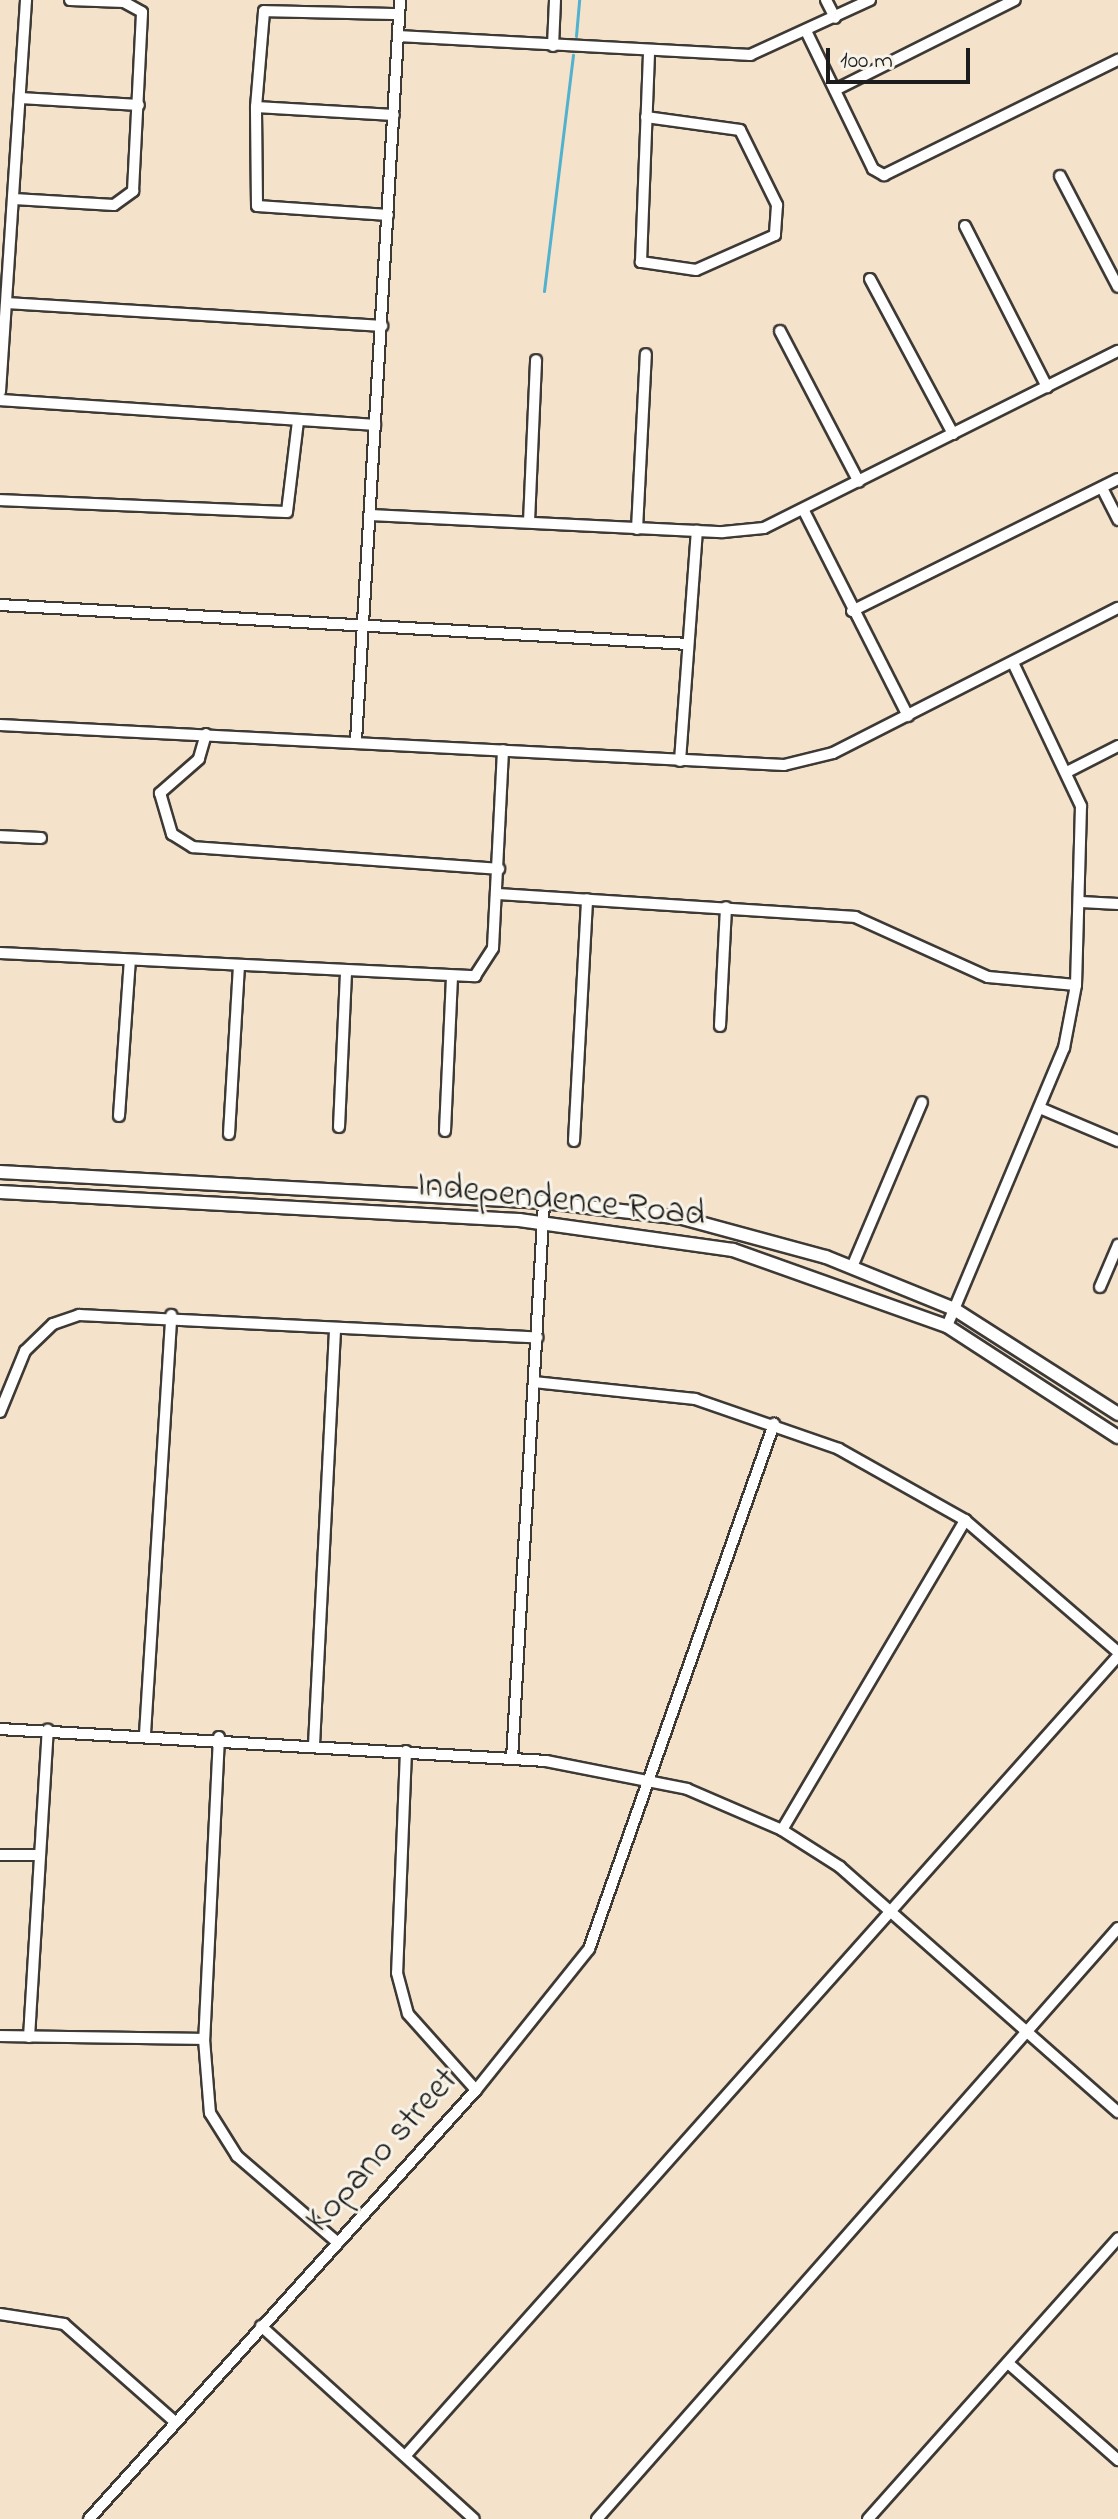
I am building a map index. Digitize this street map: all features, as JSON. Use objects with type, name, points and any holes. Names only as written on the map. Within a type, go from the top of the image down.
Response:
[{"type":"main road","name":"Independence Road","points":[[0,1172],[544,1202],[682,1218],[852,1267],[954,1309],[1118,1414]]},
{"type":"main road","name":"Independence Road","points":[[0,1192],[544,1223],[733,1250],[947,1326],[1118,1437]]},
{"type":"street","points":[[0,392],[26,0]]},
{"type":"street","points":[[14,199],[124,204],[133,191],[142,12],[124,2],[70,0]]},
{"type":"street","points":[[356,741],[400,0]]},
{"type":"street","points":[[553,46],[555,0]]},
{"type":"street","points":[[826,0],[835,18]]},
{"type":"street","points":[[398,36],[649,53],[750,55],[807,33],[870,0]]},
{"type":"street","points":[[835,90],[1015,0]]},
{"type":"street","points":[[388,215],[257,206],[256,107],[264,11],[399,14]]},
{"type":"street","points":[[807,33],[873,169],[884,175],[1118,60]]},
{"type":"street","points":[[646,117],[740,130],[777,205],[775,235],[696,270],[641,262],[646,117],[649,53]]},
{"type":"street","points":[[20,98],[139,105]]},
{"type":"street","points":[[256,107],[394,115]]},
{"type":"street","points":[[1060,176],[1118,287]]},
{"type":"street","points":[[965,226],[1047,387]]},
{"type":"street","points":[[870,279],[953,434]]},
{"type":"street","points":[[7,303],[382,326]]},
{"type":"street","points":[[780,331],[859,482]]},
{"type":"street","points":[[370,515],[637,529],[753,530],[804,511],[1118,351]]},
{"type":"street","points":[[637,529],[646,354]]},
{"type":"street","points":[[529,522],[536,360]]},
{"type":"street","points":[[0,400],[375,425]]},
{"type":"street","points":[[0,500],[281,514],[291,503],[298,421]]},
{"type":"street","points":[[852,611],[1118,479]]},
{"type":"street","points":[[1102,488],[1118,520]]},
{"type":"street","points":[[804,511],[852,611],[908,716]]},
{"type":"street","points":[[680,761],[697,531]]},
{"type":"street","points":[[0,605],[688,644]]},
{"type":"street","points":[[0,725],[356,741],[680,761],[808,762],[908,716],[1118,608]]},
{"type":"street","points":[[947,1326],[1064,1048],[1076,985],[1084,824],[1067,772],[1013,663]]},
{"type":"street","points":[[206,734],[199,759],[160,793],[172,834],[193,847],[499,869]]},
{"type":"street","points":[[1067,772],[1118,746]]},
{"type":"street","points":[[0,953],[452,978],[475,976],[490,960],[499,894],[503,750]]},
{"type":"street","points":[[0,836],[41,838]]},
{"type":"street","points":[[499,894],[863,918],[988,977],[1076,985]]},
{"type":"street","points":[[574,1141],[587,899]]},
{"type":"street","points":[[1081,902],[1118,904]]},
{"type":"street","points":[[720,1026],[726,907]]},
{"type":"street","points":[[119,1116],[130,960]]},
{"type":"street","points":[[229,1134],[239,965]]},
{"type":"street","points":[[339,1127],[346,971]]},
{"type":"street","points":[[445,1131],[452,978]]},
{"type":"street","points":[[852,1267],[922,1102]]},
{"type":"street","points":[[1040,1108],[1118,1141]]},
{"type":"street","points":[[512,1759],[544,1202]]},
{"type":"street","points":[[1100,1287],[1118,1245]]},
{"type":"street","points":[[0,1412],[25,1351],[53,1324],[79,1315],[171,1315],[335,1329],[537,1337]]},
{"type":"street","points":[[145,1734],[171,1315]]},
{"type":"street","points":[[314,1745],[335,1329]]},
{"type":"street","points":[[407,2454],[1118,1654],[965,1520],[839,1449],[774,1424],[669,1394],[534,1382]]},
{"type":"street","name":"Kopano street","points":[[89,2519],[174,2421],[476,2090],[589,1949],[652,1778],[774,1424]]},
{"type":"street","points":[[782,1830],[965,1520]]},
{"type":"street","points":[[0,1729],[219,1737],[406,1751],[512,1759],[652,1778],[782,1830],[893,1910],[1118,2112]]},
{"type":"street","points":[[29,2037],[48,1730]]},
{"type":"street","points":[[219,1737],[204,2039],[208,2097],[222,2139],[338,2243]]},
{"type":"street","points":[[406,1751],[397,1973],[408,2014],[476,2090]]},
{"type":"street","points":[[0,1855],[40,1855]]},
{"type":"street","points":[[597,2519],[1118,1928]]},
{"type":"street","points":[[0,2036],[204,2039]]},
{"type":"street","points":[[868,2519],[1118,2238]]},
{"type":"street","points":[[0,2314],[64,2324],[174,2421]]},
{"type":"street","points":[[261,2326],[407,2454],[474,2519]]},
{"type":"street","points":[[1008,2363],[1118,2460]]},
{"type":"waterway","points":[[576,36],[579,0]]},
{"type":"waterway","points":[[544,291],[573,55]]}]
